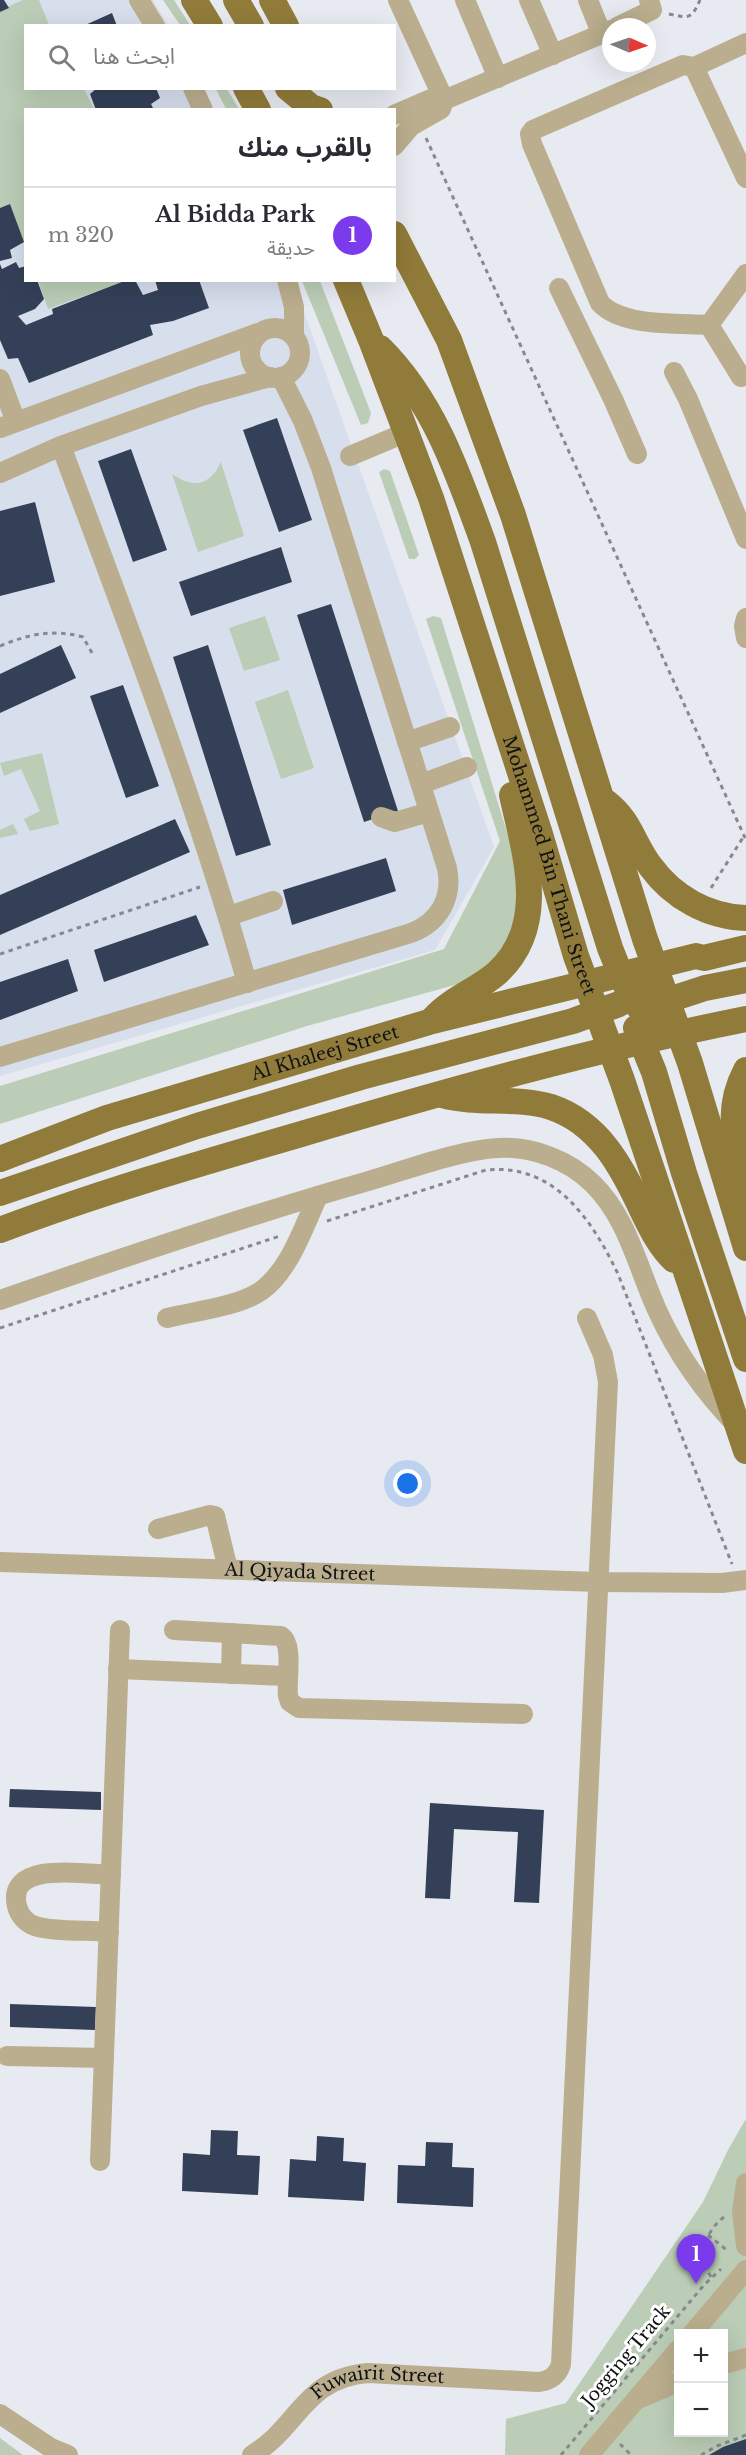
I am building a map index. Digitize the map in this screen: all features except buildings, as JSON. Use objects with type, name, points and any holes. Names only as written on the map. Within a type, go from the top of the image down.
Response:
[{"type":"main road","points":[[194,0],[209,24]]},
{"type":"main road","points":[[236,0],[250,24]]},
{"type":"main road","points":[[272,0],[285,24]]},
{"type":"main road","points":[[247,90],[257,108]]},
{"type":"main road","points":[[290,90],[314,108]]},
{"type":"main road","points":[[321,90],[331,108]]},
{"type":"main road","points":[[396,238],[449,340],[513,515],[645,939],[690,1064],[746,1248]]},
{"type":"main road","name":"Mohammed Bin Thani Street","points":[[347,282],[431,498],[576,956],[587,982],[624,1008],[609,1049],[622,1080],[742,1439]]},
{"type":"main road","points":[[371,340],[397,365],[416,391],[461,481],[483,542],[620,974],[624,1008],[642,1041],[654,1072],[684,1173],[746,1359]]},
{"type":"main road","points":[[429,1022],[454,1000],[498,972],[516,950],[526,926],[529,872],[499,740],[498,704]]},
{"type":"main road","points":[[603,800],[627,824],[651,867],[681,897],[714,913],[746,918]]},
{"type":"main road","name":"Al Khaleej Street","points":[[0,1159],[107,1118],[429,1022],[696,956],[704,958],[746,948]]},
{"type":"main road","points":[[624,1008],[648,984],[656,966]]},
{"type":"main road","points":[[0,1193],[241,1113],[361,1077],[624,1008],[667,1000],[746,980]]},
{"type":"main road","points":[[624,1008],[662,1029],[678,1034]]},
{"type":"main road","points":[[0,1230],[169,1173],[436,1094],[642,1041],[746,1019]]},
{"type":"main road","points":[[746,1070],[735,1096],[733,1115],[735,1149],[746,1194]]},
{"type":"main road","points":[[436,1094],[468,1101],[538,1104],[553,1108],[578,1121],[596,1134],[607,1147],[627,1179],[652,1231],[664,1249],[683,1266]]},
{"type":"street","points":[[139,0],[154,24]]},
{"type":"street","points":[[398,0],[444,100]]},
{"type":"street","points":[[465,0],[498,78]]},
{"type":"street","points":[[529,0],[554,55]]},
{"type":"street","points":[[588,0],[602,20]]},
{"type":"street","points":[[630,18],[650,5]]},
{"type":"street","points":[[396,114],[435,98],[444,100],[602,34]]},
{"type":"street","points":[[709,326],[640,321],[618,315],[600,303],[530,139],[533,130],[683,65],[694,67],[746,43]]},
{"type":"street","points":[[694,67],[746,178]]},
{"type":"street","points":[[194,90],[202,108]]},
{"type":"street","points":[[396,143],[404,132],[437,112],[444,100]]},
{"type":"street","points":[[709,326],[746,274]]},
{"type":"street","points":[[0,1057],[411,933],[427,925],[445,904],[449,877],[321,468],[303,421],[275,377],[255,369],[250,359],[252,342],[282,305],[287,282]]},
{"type":"street","points":[[288,282],[294,307],[294,336]]},
{"type":"street","points":[[559,288],[637,454]]},
{"type":"street","points":[[709,326],[741,377]]},
{"type":"street","points":[[0,379],[8,425],[263,331],[285,329],[294,336],[299,346],[299,358],[291,372],[212,392],[61,446],[0,473]]},
{"type":"street","points":[[674,372],[688,399],[746,539]]},
{"type":"street","points":[[350,456],[406,432]]},
{"type":"street","points":[[61,446],[136,646],[229,916],[247,983]]},
{"type":"street","points":[[746,618],[744,626],[746,638]]},
{"type":"street","points":[[407,742],[450,727]]},
{"type":"street","points":[[421,784],[467,767]]},
{"type":"street","points":[[381,817],[395,822],[429,812]]},
{"type":"street","points":[[229,916],[273,901]]},
{"type":"street","points":[[0,1300],[92,1268],[318,1196],[483,1150],[513,1148],[527,1150],[549,1156],[568,1166],[592,1183],[611,1205],[678,1352],[699,1384],[742,1439]]},
{"type":"street","points":[[167,1318],[236,1301],[259,1292],[278,1275],[318,1196]]},
{"type":"street","points":[[586,1318],[603,1355],[608,1382],[598,1582]]},
{"type":"street","points":[[158,1529],[210,1515],[215,1516],[228,1569]]},
{"type":"street","name":"Al Qiyada Street","points":[[0,1562],[598,1582],[742,1580]]},
{"type":"street","name":"Fuwairit Street","points":[[252,2455],[272,2440],[318,2390],[342,2377],[368,2373],[533,2382],[545,2381],[556,2375],[562,2357],[598,1582]]},
{"type":"street","points":[[100,2161],[120,1629]]},
{"type":"street","points":[[174,1630],[276,1635],[285,1638],[288,1647],[288,1696],[290,1702],[299,1707],[522,1714]]},
{"type":"street","points":[[231,1674],[232,1633]]},
{"type":"street","points":[[118,1669],[287,1676]]},
{"type":"street","points":[[109,1932],[32,1925],[21,1917],[8,1893],[25,1880],[40,1873],[111,1875]]},
{"type":"street","points":[[7,2056],[104,2058]]},
{"type":"street","points":[[739,2250],[746,2183]]},
{"type":"street","points":[[695,2329],[737,2268]]},
{"type":"street","points":[[589,2455],[674,2355]]},
{"type":"street","points":[[728,2363],[746,2358]]},
{"type":"street","points":[[636,2400],[676,2383]]},
{"type":"street","points":[[0,2414],[51,2448],[68,2455]]},
{"type":"path","points":[[650,5],[689,17],[694,14],[700,0]]},
{"type":"path","points":[[419,121],[745,838],[705,897]]},
{"type":"path","points":[[0,646],[31,635],[57,632],[83,637],[92,653]]},
{"type":"path","points":[[0,954],[90,922],[217,882]]},
{"type":"path","points":[[0,1328],[486,1170],[525,1172],[543,1180],[559,1192],[586,1219],[602,1241],[618,1274],[742,1580]]},
{"type":"path","points":[[711,2278],[704,2261],[708,2235],[718,2222],[742,2211]]},
{"type":"path","points":[[708,2235],[739,2250]]},
{"type":"path","name":"Jogging Track","points":[[561,2455],[711,2278],[737,2268]]},
{"type":"path","points":[[701,2455],[746,2434]]},
{"type":"shaded area","points":[[0,0],[153,0],[167,24],[24,24],[24,90],[204,90],[212,108],[24,108],[24,282],[293,282],[494,847],[435,950],[0,1076]]},
{"type":"green space","points":[[23,0],[39,0],[49,24],[24,24],[24,90],[84,90],[94,108],[24,108],[24,243],[10,204],[0,208],[0,10]]},
{"type":"green space","points":[[163,0],[174,0],[189,24],[179,24]]},
{"type":"green space","points":[[216,90],[228,90],[238,108],[226,108]]},
{"type":"green space","points":[[39,282],[122,282],[48,309]]},
{"type":"green space","points":[[302,282],[320,282],[371,413],[368,423],[361,425]]},
{"type":"green space","points":[[221,462],[244,536],[198,552],[172,474],[187,482],[200,483],[211,476]]},
{"type":"green space","points":[[384,469],[390,471],[419,555],[415,559],[409,559],[379,472]]},
{"type":"green space","points":[[265,616],[280,660],[244,671],[229,628]]},
{"type":"green space","points":[[433,616],[441,618],[514,855],[518,917],[499,957],[462,983],[307,1026],[0,1124],[0,1086],[444,949],[500,841],[426,619]]},
{"type":"green space","points":[[288,690],[314,768],[281,779],[255,702]]},
{"type":"green space","points":[[42,753],[59,824],[30,831],[24,819],[40,811],[21,769],[4,776],[0,763]]},
{"type":"green space","points":[[13,824],[18,834],[0,838],[0,830]]},
{"type":"green space","points":[[746,2119],[746,2455],[505,2455],[506,2419],[566,2403],[703,2202]]},
{"type":"green space","points":[[0,2438],[23,2455],[0,2455]]},
{"type":"place","name":"Al Bidda Park","points":[[696,2284]]}]
